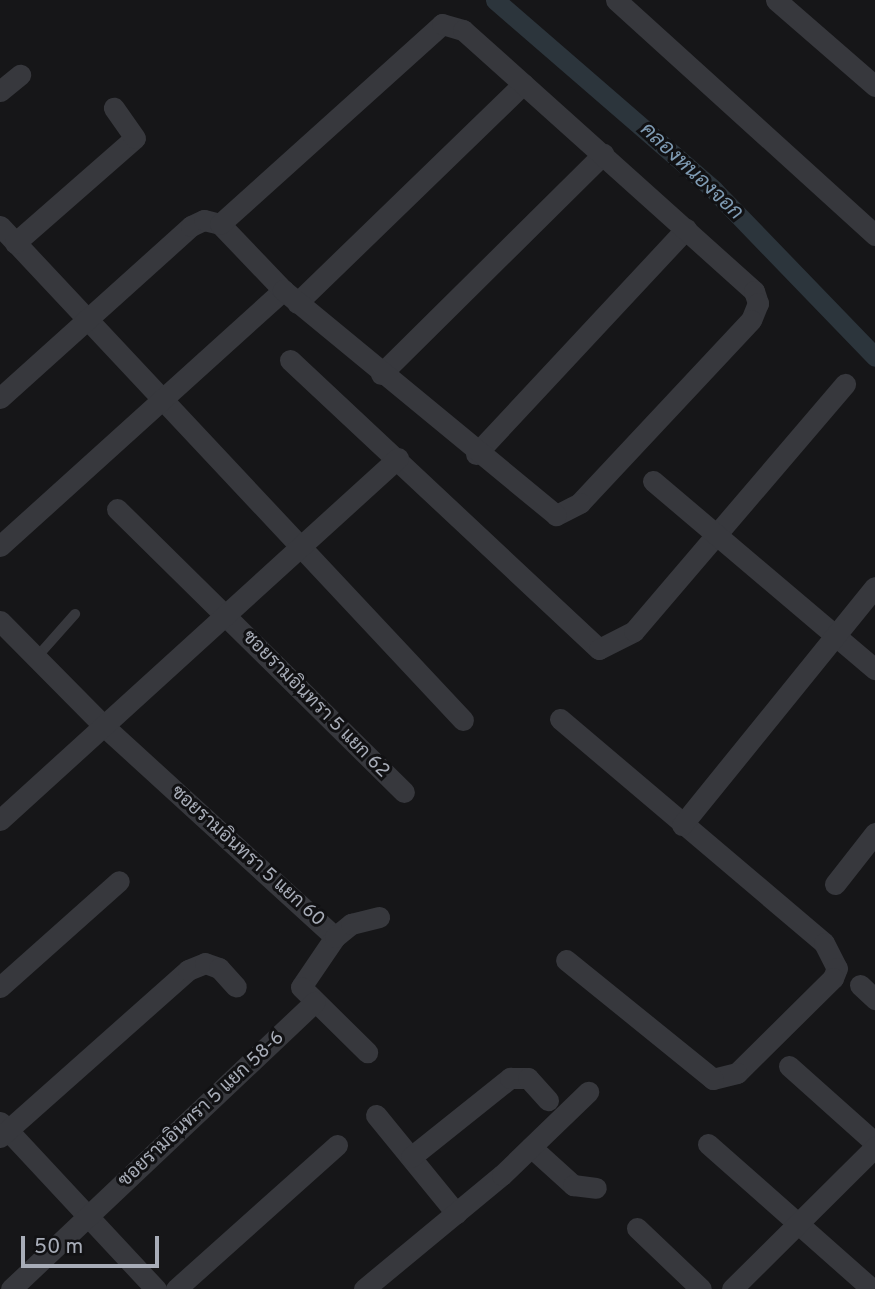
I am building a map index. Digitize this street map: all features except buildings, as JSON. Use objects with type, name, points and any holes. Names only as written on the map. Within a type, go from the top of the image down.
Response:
[{"type":"street","points":[[776,0],[875,86]]},
{"type":"street","points":[[623,2],[875,235]]},
{"type":"street","points":[[0,398],[191,226],[204,220],[220,224],[290,297],[545,511],[567,514],[751,320],[758,303],[754,291],[463,30],[442,24],[220,224]]},
{"type":"street","points":[[0,91],[20,75]]},
{"type":"street","points":[[0,546],[159,399],[290,297],[523,83]]},
{"type":"street","points":[[15,243],[135,138],[114,108]]},
{"type":"street","points":[[381,373],[603,154]]},
{"type":"street","points":[[0,226],[159,399],[463,720]]},
{"type":"street","points":[[476,454],[687,229]]},
{"type":"street","points":[[290,360],[398,458],[599,649],[634,631],[845,384]]},
{"type":"street","points":[[0,820],[227,618],[398,458]]},
{"type":"street","points":[[653,481],[713,537],[875,668]]},
{"type":"street","name":"ซอยรามอินทรา 5 แยก 62","points":[[117,509],[404,792]]},
{"type":"street","points":[[681,825],[875,587]]},
{"type":"street","name":"ซอยรามอินทรา 5 แยก 60","points":[[5,635],[36,658],[106,728],[335,937],[303,982],[303,992],[315,1002]]},
{"type":"street","points":[[560,719],[681,825],[824,943],[835,959],[834,978],[737,1073],[713,1079],[566,960]]},
{"type":"street","points":[[835,884],[875,833]]},
{"type":"street","points":[[0,987],[119,881]]},
{"type":"street","points":[[335,937],[351,924],[379,917]]},
{"type":"street","points":[[156,1289],[2,1130],[188,970],[205,963],[219,968],[236,987]]},
{"type":"street","points":[[315,1002],[367,1052]]},
{"type":"street","name":"ซอยรามอินทรา 5 แยก 58-6","points":[[11,1289],[315,1002]]},
{"type":"street","points":[[732,1289],[875,1145],[789,1066]]},
{"type":"street","points":[[411,1157],[510,1078],[527,1078],[548,1100]]},
{"type":"street","points":[[364,1289],[456,1213],[588,1092]]},
{"type":"street","points":[[376,1115],[456,1213]]},
{"type":"street","points":[[708,1144],[872,1289]]},
{"type":"street","points":[[176,1289],[337,1145]]},
{"type":"street","points":[[531,1147],[573,1185],[596,1188]]},
{"type":"street","points":[[637,1228],[701,1289]]},
{"type":"lane","points":[[36,658],[75,614]]},
{"type":"waterway","name":"คลองหนองจอก","points":[[495,0],[714,190],[875,357]]}]
